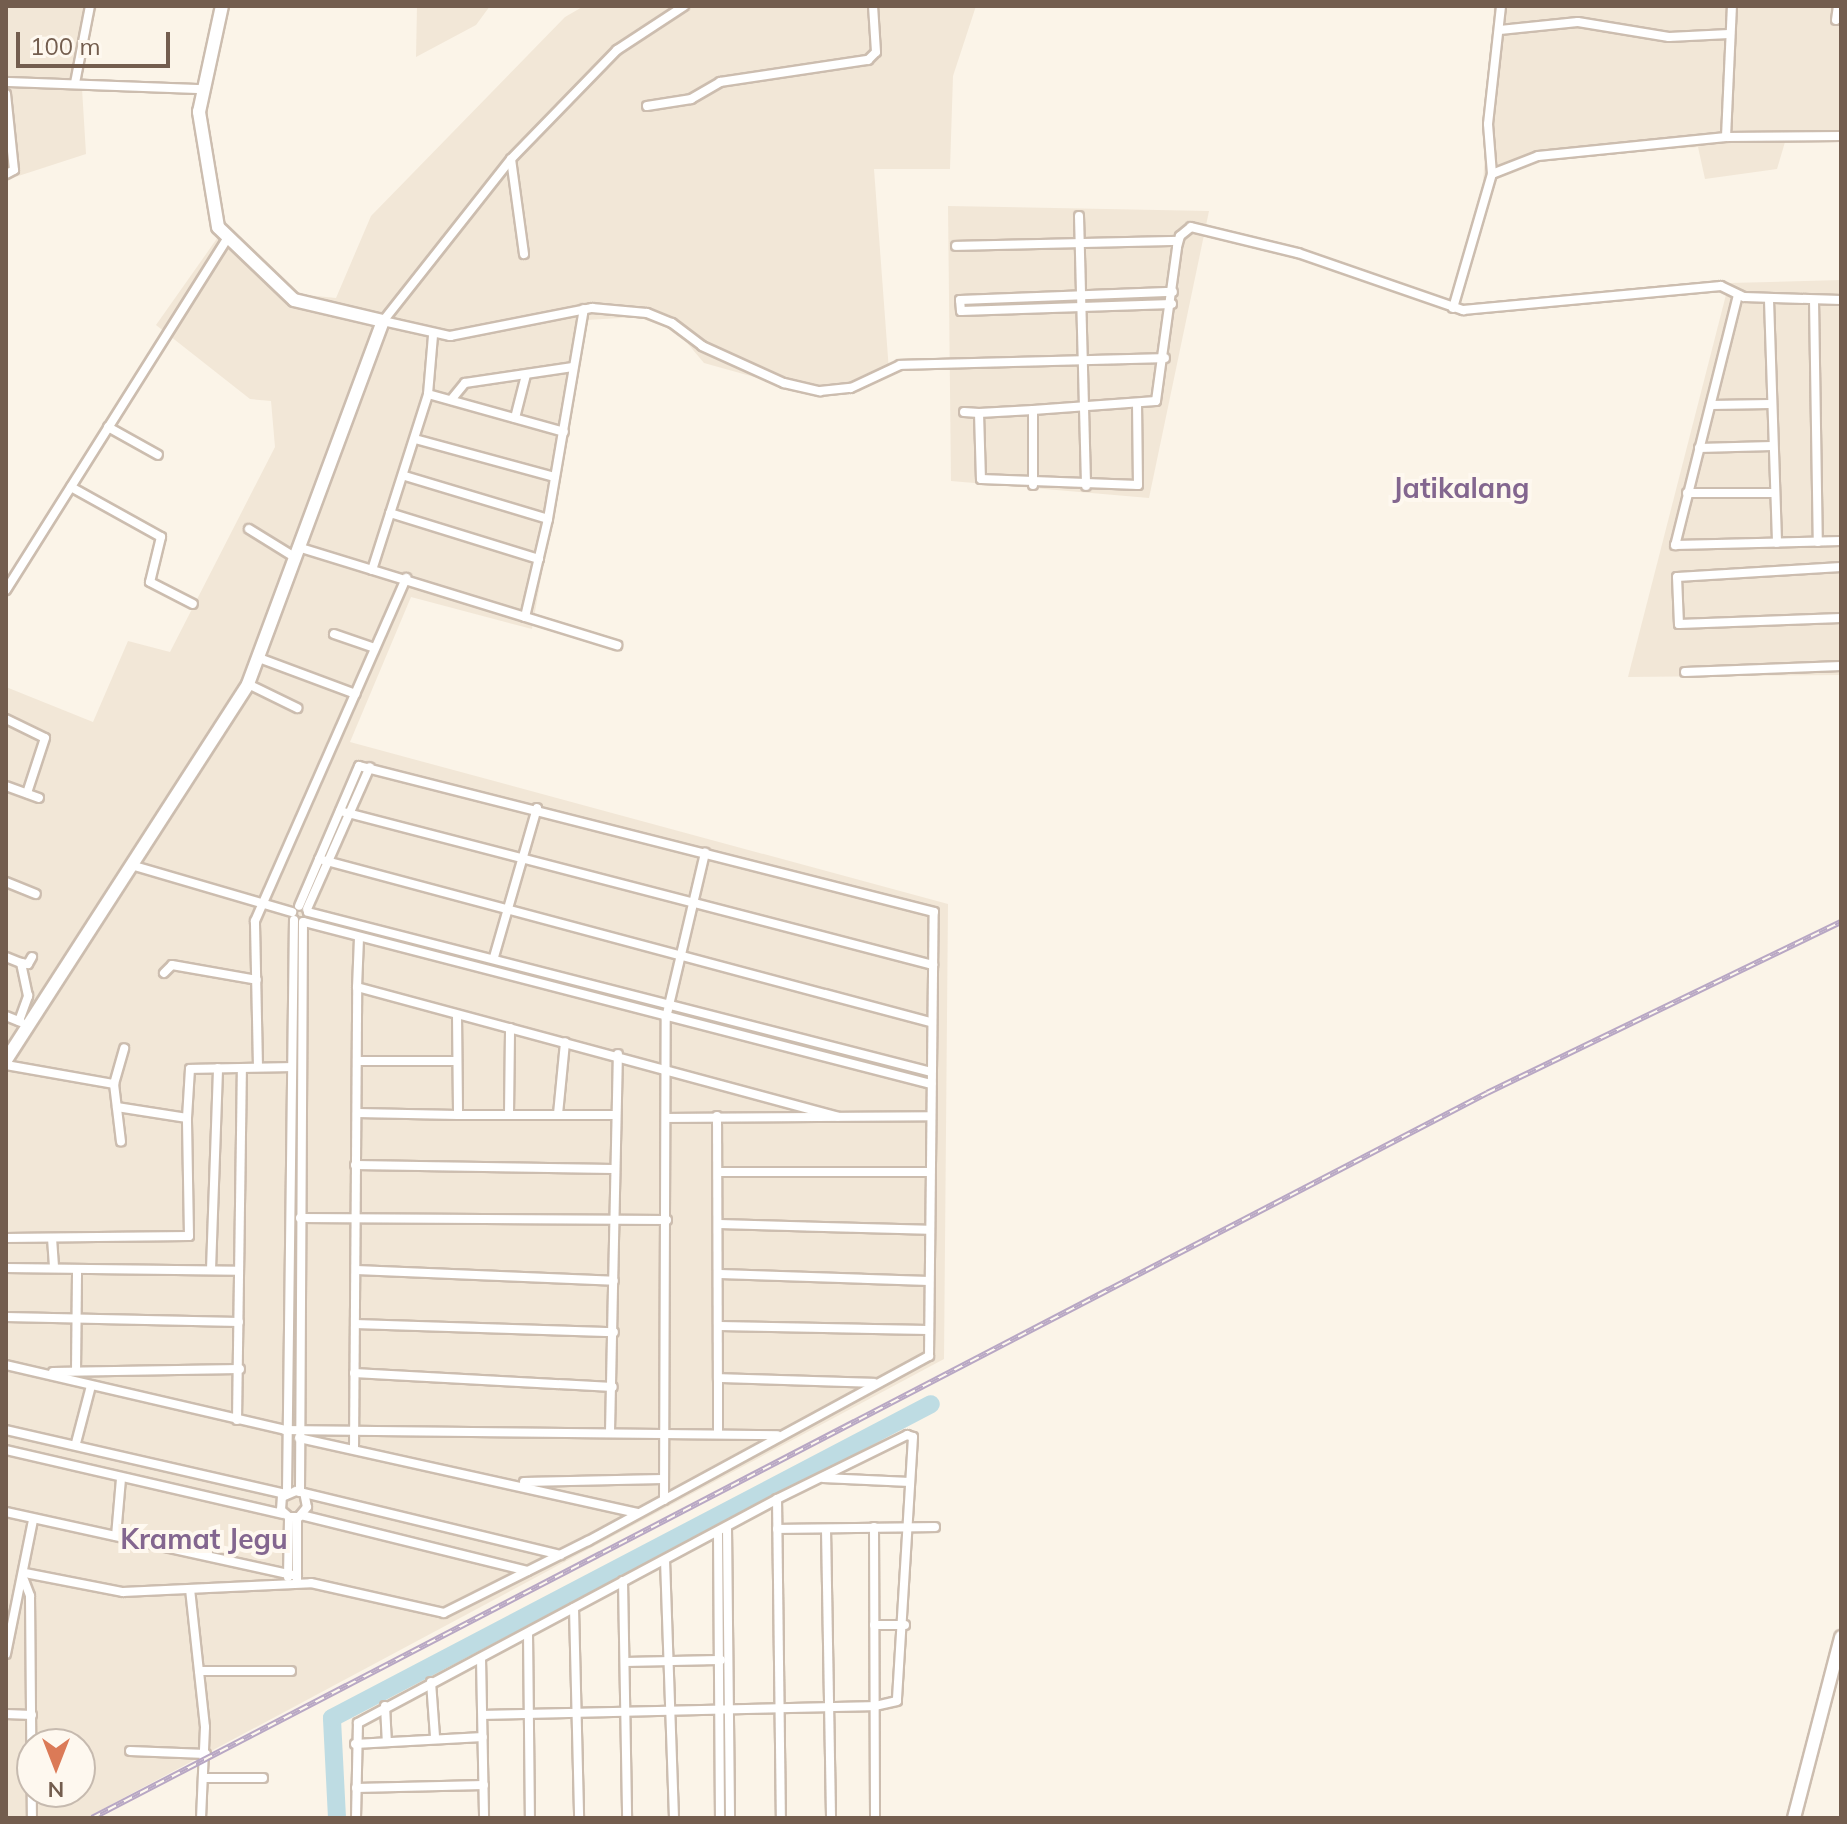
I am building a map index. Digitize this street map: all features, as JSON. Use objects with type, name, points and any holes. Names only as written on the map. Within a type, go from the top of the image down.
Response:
[{"type":"street","points":[[75,83],[90,6]]},
{"type":"street","points":[[222,6],[195,89],[211,203],[218,227],[294,300],[433,336],[482,333],[584,309],[647,313],[743,365],[799,388],[820,391],[851,388],[900,365],[1165,358]]},
{"type":"street","points":[[114,1084],[6,1062],[24,1024],[175,804],[248,684],[383,321],[511,159],[617,50],[684,6]]},
{"type":"street","points":[[647,106],[691,99],[720,82],[868,60],[876,52],[873,6]]},
{"type":"street","points":[[1453,308],[1492,174],[1488,124],[1501,6]]},
{"type":"street","points":[[1726,137],[1732,6]]},
{"type":"street","points":[[1836,20],[1838,6]]},
{"type":"street","points":[[1500,30],[1578,22],[1669,37],[1729,34]]},
{"type":"street","points":[[6,82],[195,89]]},
{"type":"street","points":[[6,94],[14,170],[6,174]]},
{"type":"street","points":[[1492,174],[1538,156],[1726,137],[1841,136]]},
{"type":"street","points":[[511,159],[524,254]]},
{"type":"street","points":[[1079,216],[1084,309],[1086,486]]},
{"type":"street","points":[[964,412],[1085,409],[1156,401],[1165,358],[1178,241],[1185,229],[1200,227],[1389,282],[1453,308],[1723,286],[1738,295],[1769,300],[1841,300]]},
{"type":"street","points":[[6,590],[228,238]]},
{"type":"street","points":[[956,246],[1081,246],[1178,241]]},
{"type":"street","points":[[1172,304],[961,311],[960,300],[1083,298],[1173,292]]},
{"type":"street","points":[[1738,295],[1676,545],[1841,541]]},
{"type":"street","points":[[1769,300],[1770,404],[1777,543]]},
{"type":"street","points":[[1814,300],[1818,542]]},
{"type":"street","points":[[525,617],[548,519],[584,309]]},
{"type":"street","points":[[372,570],[405,476],[428,394],[433,336]]},
{"type":"street","points":[[451,400],[465,383],[573,367]]},
{"type":"street","points":[[515,418],[526,375]]},
{"type":"street","points":[[428,394],[564,432]]},
{"type":"street","points":[[1711,405],[1770,404]]},
{"type":"street","points":[[979,413],[981,479],[1033,485],[1138,485],[1137,405]]},
{"type":"street","points":[[1033,410],[1033,485]]},
{"type":"street","points":[[108,427],[158,455]]},
{"type":"street","points":[[415,439],[555,477]]},
{"type":"street","points":[[1699,448],[1772,446]]},
{"type":"street","points":[[405,476],[548,519]]},
{"type":"street","points":[[71,487],[161,537],[149,581],[193,604]]},
{"type":"street","points":[[1687,493],[1775,493]]},
{"type":"street","points":[[390,513],[539,559]]},
{"type":"street","points":[[249,529],[299,553],[406,578],[617,645]]},
{"type":"street","points":[[1841,567],[1677,577],[1679,624],[1841,618]]},
{"type":"street","points":[[258,1067],[257,980],[252,936],[261,905],[406,578]]},
{"type":"street","points":[[334,634],[375,648]]},
{"type":"street","points":[[259,658],[356,694]]},
{"type":"street","points":[[1685,672],[1841,666]]},
{"type":"street","points":[[248,684],[297,708]]},
{"type":"street","points":[[6,719],[45,738],[27,793]]},
{"type":"street","points":[[6,1512],[444,1613],[528,1572],[875,1383],[928,1358],[930,1022],[934,912],[537,808],[358,766],[332,841],[301,915],[291,1067],[286,1493],[279,1506],[293,1516]]},
{"type":"street","points":[[332,841],[351,813],[370,767]]},
{"type":"street","points":[[6,786],[39,798]]},
{"type":"street","points":[[494,957],[537,808]]},
{"type":"street","points":[[340,811],[933,965]]},
{"type":"street","points":[[664,1500],[666,1018],[705,853]]},
{"type":"street","points":[[323,861],[680,953],[930,1022]]},
{"type":"street","points":[[131,865],[261,905],[494,957],[931,1072]]},
{"type":"street","points":[[6,882],[36,894]]},
{"type":"street","points":[[301,915],[359,938],[931,1084]]},
{"type":"street","points":[[293,1579],[293,1516],[302,1495],[299,1434],[301,915]]},
{"type":"street","points":[[354,1448],[359,938]]},
{"type":"street","points":[[6,957],[28,964],[32,957]]},
{"type":"street","points":[[21,963],[28,996],[24,1024]]},
{"type":"street","points":[[164,973],[172,965],[257,980]]},
{"type":"street","points":[[357,987],[618,1054],[838,1117]]},
{"type":"street","points":[[457,1015],[458,1115]]},
{"type":"street","points":[[6,1016],[24,1024]]},
{"type":"street","points":[[509,1114],[510,1028]]},
{"type":"street","points":[[558,1114],[565,1042]]},
{"type":"street","points":[[121,1142],[114,1084],[124,1048]]},
{"type":"street","points":[[610,1432],[614,1332],[614,1115],[618,1054]]},
{"type":"street","points":[[357,1061],[457,1061]]},
{"type":"street","points":[[6,1238],[189,1236],[189,1070],[291,1067]]},
{"type":"street","points":[[211,1270],[218,1068]]},
{"type":"street","points":[[237,1420],[242,1068]]},
{"type":"street","points":[[117,1107],[187,1118]]},
{"type":"street","points":[[357,1113],[614,1115]]},
{"type":"street","points":[[717,1116],[720,1274],[718,1433]]},
{"type":"street","points":[[666,1118],[930,1116]]},
{"type":"street","points":[[355,1165],[613,1169]]},
{"type":"street","points":[[718,1172],[929,1172]]},
{"type":"street","points":[[290,1218],[667,1220]]},
{"type":"street","points":[[719,1224],[928,1230]]},
{"type":"street","points":[[52,1238],[54,1268]]},
{"type":"street","points":[[6,1268],[238,1271]]},
{"type":"street","points":[[76,1370],[77,1269]]},
{"type":"street","points":[[356,1270],[614,1281]]},
{"type":"street","points":[[720,1274],[929,1281]]},
{"type":"street","points":[[6,1317],[239,1322]]},
{"type":"street","points":[[355,1324],[614,1332]]},
{"type":"street","points":[[720,1326],[928,1330]]},
{"type":"street","points":[[6,1365],[638,1513]]},
{"type":"street","points":[[46,1373],[240,1369]]},
{"type":"street","points":[[354,1373],[613,1387]]},
{"type":"street","points":[[718,1378],[875,1383]]},
{"type":"street","points":[[76,1443],[91,1386]]},
{"type":"street","points":[[528,1572],[121,1479],[6,1447],[6,1431],[76,1443],[560,1555]]},
{"type":"street","points":[[299,1434],[355,1431],[780,1435]]},
{"type":"street","points":[[356,1818],[357,1724],[385,1706],[718,1533],[777,1499],[909,1434],[914,1440],[899,1698],[875,1706],[781,1704],[672,1711],[578,1709],[484,1715]]},
{"type":"street","points":[[822,1478],[910,1482]]},
{"type":"street","points":[[116,1536],[121,1479]]},
{"type":"street","points":[[518,1483],[663,1479]]},
{"type":"street","points":[[777,1499],[781,1818]]},
{"type":"street","points":[[6,1654],[33,1520]]},
{"type":"street","points":[[874,1527],[875,1818]]},
{"type":"street","points":[[777,1529],[935,1527]]},
{"type":"street","points":[[721,1598],[727,1528]]},
{"type":"street","points":[[826,1529],[831,1818]]},
{"type":"street","points":[[718,1533],[724,1794],[720,1818]]},
{"type":"street","points":[[665,1560],[671,1663],[674,1818]]},
{"type":"street","points":[[24,1576],[111,1592],[190,1589],[293,1579]]},
{"type":"street","points":[[24,1576],[30,1596],[32,1818]]},
{"type":"street","points":[[623,1581],[627,1818]]},
{"type":"street","points":[[190,1589],[206,1754],[201,1818]]},
{"type":"street","points":[[574,1608],[579,1818]]},
{"type":"street","points":[[874,1625],[905,1625]]},
{"type":"street","points":[[528,1633],[530,1818]]},
{"type":"street","points":[[1794,1818],[1841,1637]]},
{"type":"street","points":[[481,1658],[484,1818]]},
{"type":"street","points":[[625,1662],[722,1660]]},
{"type":"street","points":[[199,1671],[291,1671]]},
{"type":"street","points":[[431,1682],[435,1737]]},
{"type":"street","points":[[385,1706],[387,1739]]},
{"type":"street","points":[[6,1714],[32,1715]]},
{"type":"street","points":[[355,1744],[387,1739],[483,1737]]},
{"type":"street","points":[[130,1751],[206,1754]]},
{"type":"street","points":[[206,1778],[263,1778]]},
{"type":"street","points":[[356,1788],[484,1785]]},
{"type":"street","points":[[724,1794],[730,1818]]},
{"type":"shaded area","points":[[6,6],[97,6],[81,72],[86,154],[6,180]]},
{"type":"shaded area","points":[[417,6],[490,6],[476,25],[416,57]]},
{"type":"shaded area","points":[[584,6],[976,6],[953,76],[950,169],[874,169],[889,371],[859,392],[815,394],[704,363],[678,332],[638,317],[586,320],[532,629],[411,597],[350,742],[948,904],[944,1359],[86,1818],[6,1818],[6,687],[93,722],[128,641],[170,652],[275,447],[271,401],[250,399],[156,325],[223,230],[296,294],[336,298],[371,216],[565,17]]},
{"type":"shaded area","points":[[1494,6],[1841,6],[1841,141],[1785,142],[1777,169],[1705,179],[1698,147],[1542,158],[1483,184]]},
{"type":"shaded area","points":[[948,206],[1209,211],[1149,498],[951,481]]},
{"type":"shaded area","points":[[1841,280],[1841,675],[1628,677],[1729,283]]},
{"type":"waterway","points":[[337,1818],[332,1718],[931,1404]]},
{"type":"railway","points":[[92,1818],[1487,1093],[1841,922]]},
{"type":"district","name":"Jatikalang","points":[[1461,488]]},
{"type":"district","name":"Kramat Jegu","points":[[204,1539]]}]
